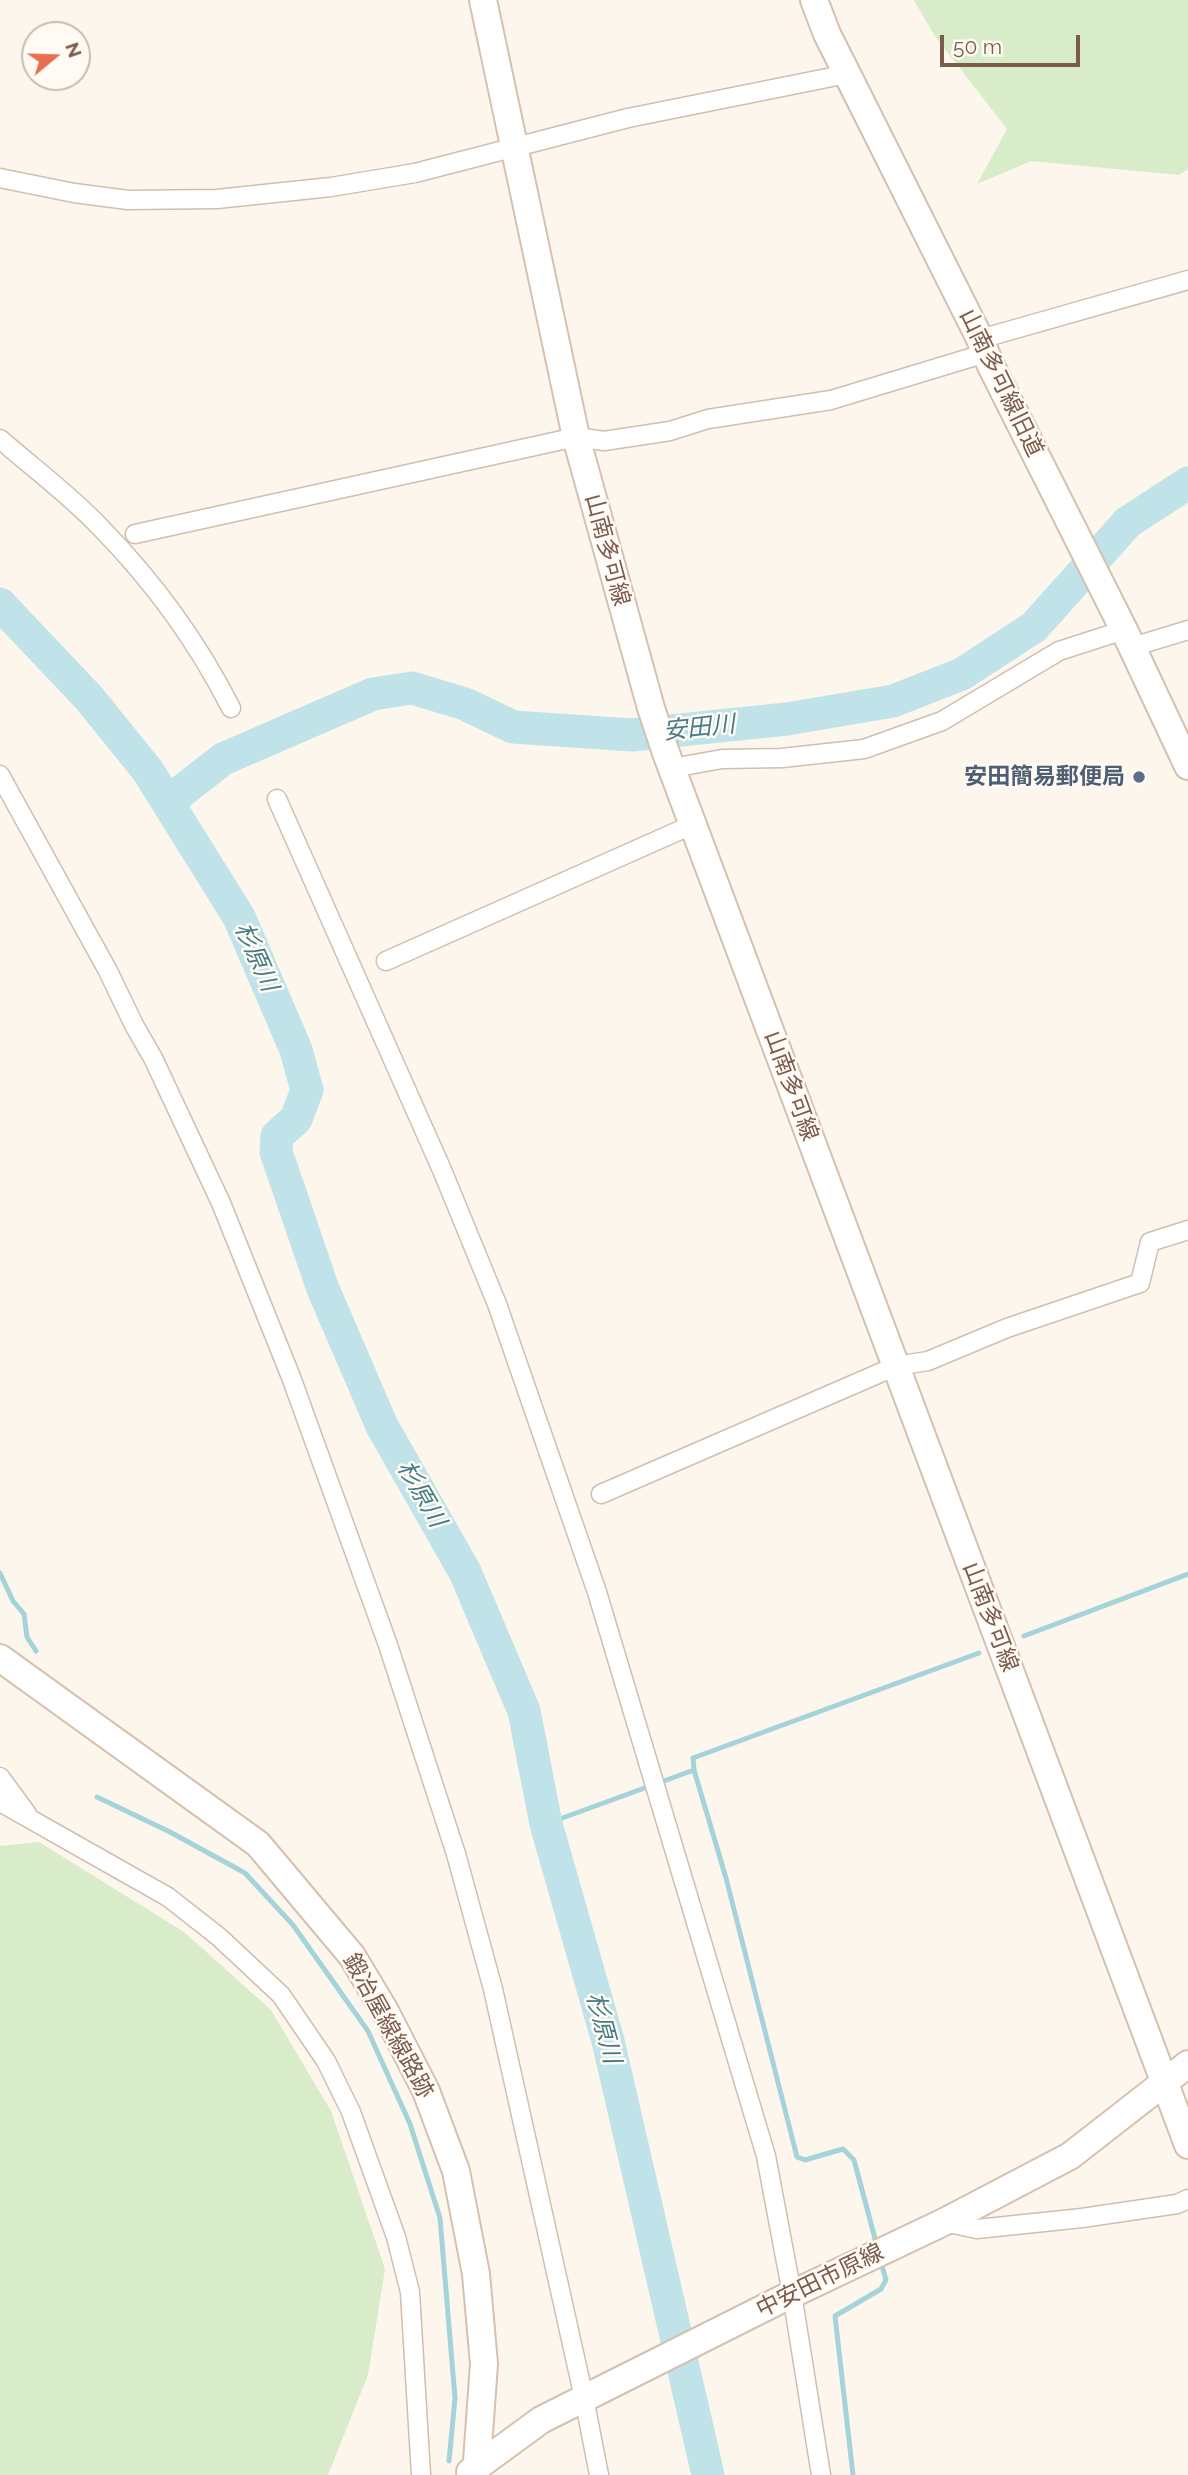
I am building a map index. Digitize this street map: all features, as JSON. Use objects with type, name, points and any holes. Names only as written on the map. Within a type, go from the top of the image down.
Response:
[{"type":"main road","name":"山南多可線","points":[[483,0],[576,437],[651,708],[1188,2145]]},
{"type":"main road","name":"山南多可線旧道","points":[[814,0],[847,74],[1128,638],[1188,766]]},
{"type":"main road","name":"鍛冶屋線線路跡","points":[[0,1658],[258,1844],[352,1956],[385,2011],[426,2091],[457,2171],[476,2274],[484,2364],[473,2472]]},
{"type":"main road","points":[[1165,2084],[1188,2064]]},
{"type":"main road","name":"中安田市原線","points":[[473,2472],[541,2420],[788,2296],[944,2222],[1070,2156],[1165,2084]]},
{"type":"street","points":[[0,178],[128,200],[216,199],[331,187],[403,175],[628,118],[847,74]]},
{"type":"street","points":[[135,534],[576,437],[604,442],[670,431],[708,419],[831,400],[983,346],[1188,280]]},
{"type":"street","points":[[0,439],[100,526],[170,607],[214,674],[231,708]]},
{"type":"street","points":[[669,760],[782,758],[864,749],[942,721],[1059,651],[1188,630]]},
{"type":"street","points":[[0,775],[153,1058],[221,1203],[290,1377],[388,1645],[456,1854],[493,1989],[591,2394],[599,2475]]},
{"type":"street","points":[[277,799],[442,1170],[502,1317],[597,1592],[766,2156],[788,2296],[821,2475]]},
{"type":"street","points":[[386,961],[685,828],[696,830]]},
{"type":"street","points":[[601,1494],[896,1366],[928,1361],[1007,1328],[1140,1283],[1150,1242],[1188,1230]]},
{"type":"street","points":[[0,1777],[31,1819]]},
{"type":"street","points":[[0,1802],[168,1897],[219,1937],[281,1995],[326,2061],[351,2112],[392,2224],[410,2292],[421,2475]]},
{"type":"street","points":[[944,2222],[977,2229],[1082,2218],[1177,2204],[1188,2199]]},
{"type":"green space","points":[[914,0],[1188,0],[1188,169],[1179,175],[1031,161],[977,184],[1007,129],[934,35]]},
{"type":"green space","points":[[39,1842],[184,1932],[271,2010],[331,2111],[385,2269],[368,2375],[328,2475],[0,2475],[0,1846]]},
{"type":"waterway","name":"安田川","points":[[168,802],[223,759],[373,694],[412,688],[465,704],[513,727],[632,735],[787,719],[893,701],[962,674],[1034,627],[1128,522],[1188,483]]},
{"type":"waterway","name":"杉原川","points":[[0,604],[89,698],[148,771],[239,917],[296,1050],[307,1090],[296,1119],[277,1136],[276,1152],[323,1289],[382,1426],[465,1572],[524,1711],[546,1824],[608,2041],[708,2475]]},
{"type":"waterway","points":[[0,1573],[13,1601],[24,1614],[27,1637],[36,1651]]},
{"type":"waterway","points":[[1024,1636],[1188,1574]]},
{"type":"waterway","points":[[546,1824],[694,1770],[693,1758],[979,1653]]},
{"type":"waterway","points":[[694,1770],[726,1878],[797,2157],[805,2160],[843,2149],[854,2160],[877,2246]]},
{"type":"waterway","points":[[97,1797],[170,1832],[245,1873],[293,1925],[368,2031],[410,2124],[440,2218],[455,2398],[449,2461]]},
{"type":"waterway","points":[[853,2475],[835,2316],[881,2289],[886,2280],[880,2259]]},
{"type":"place","name":"安田簡易郵便局","points":[[1139,777]]}]
